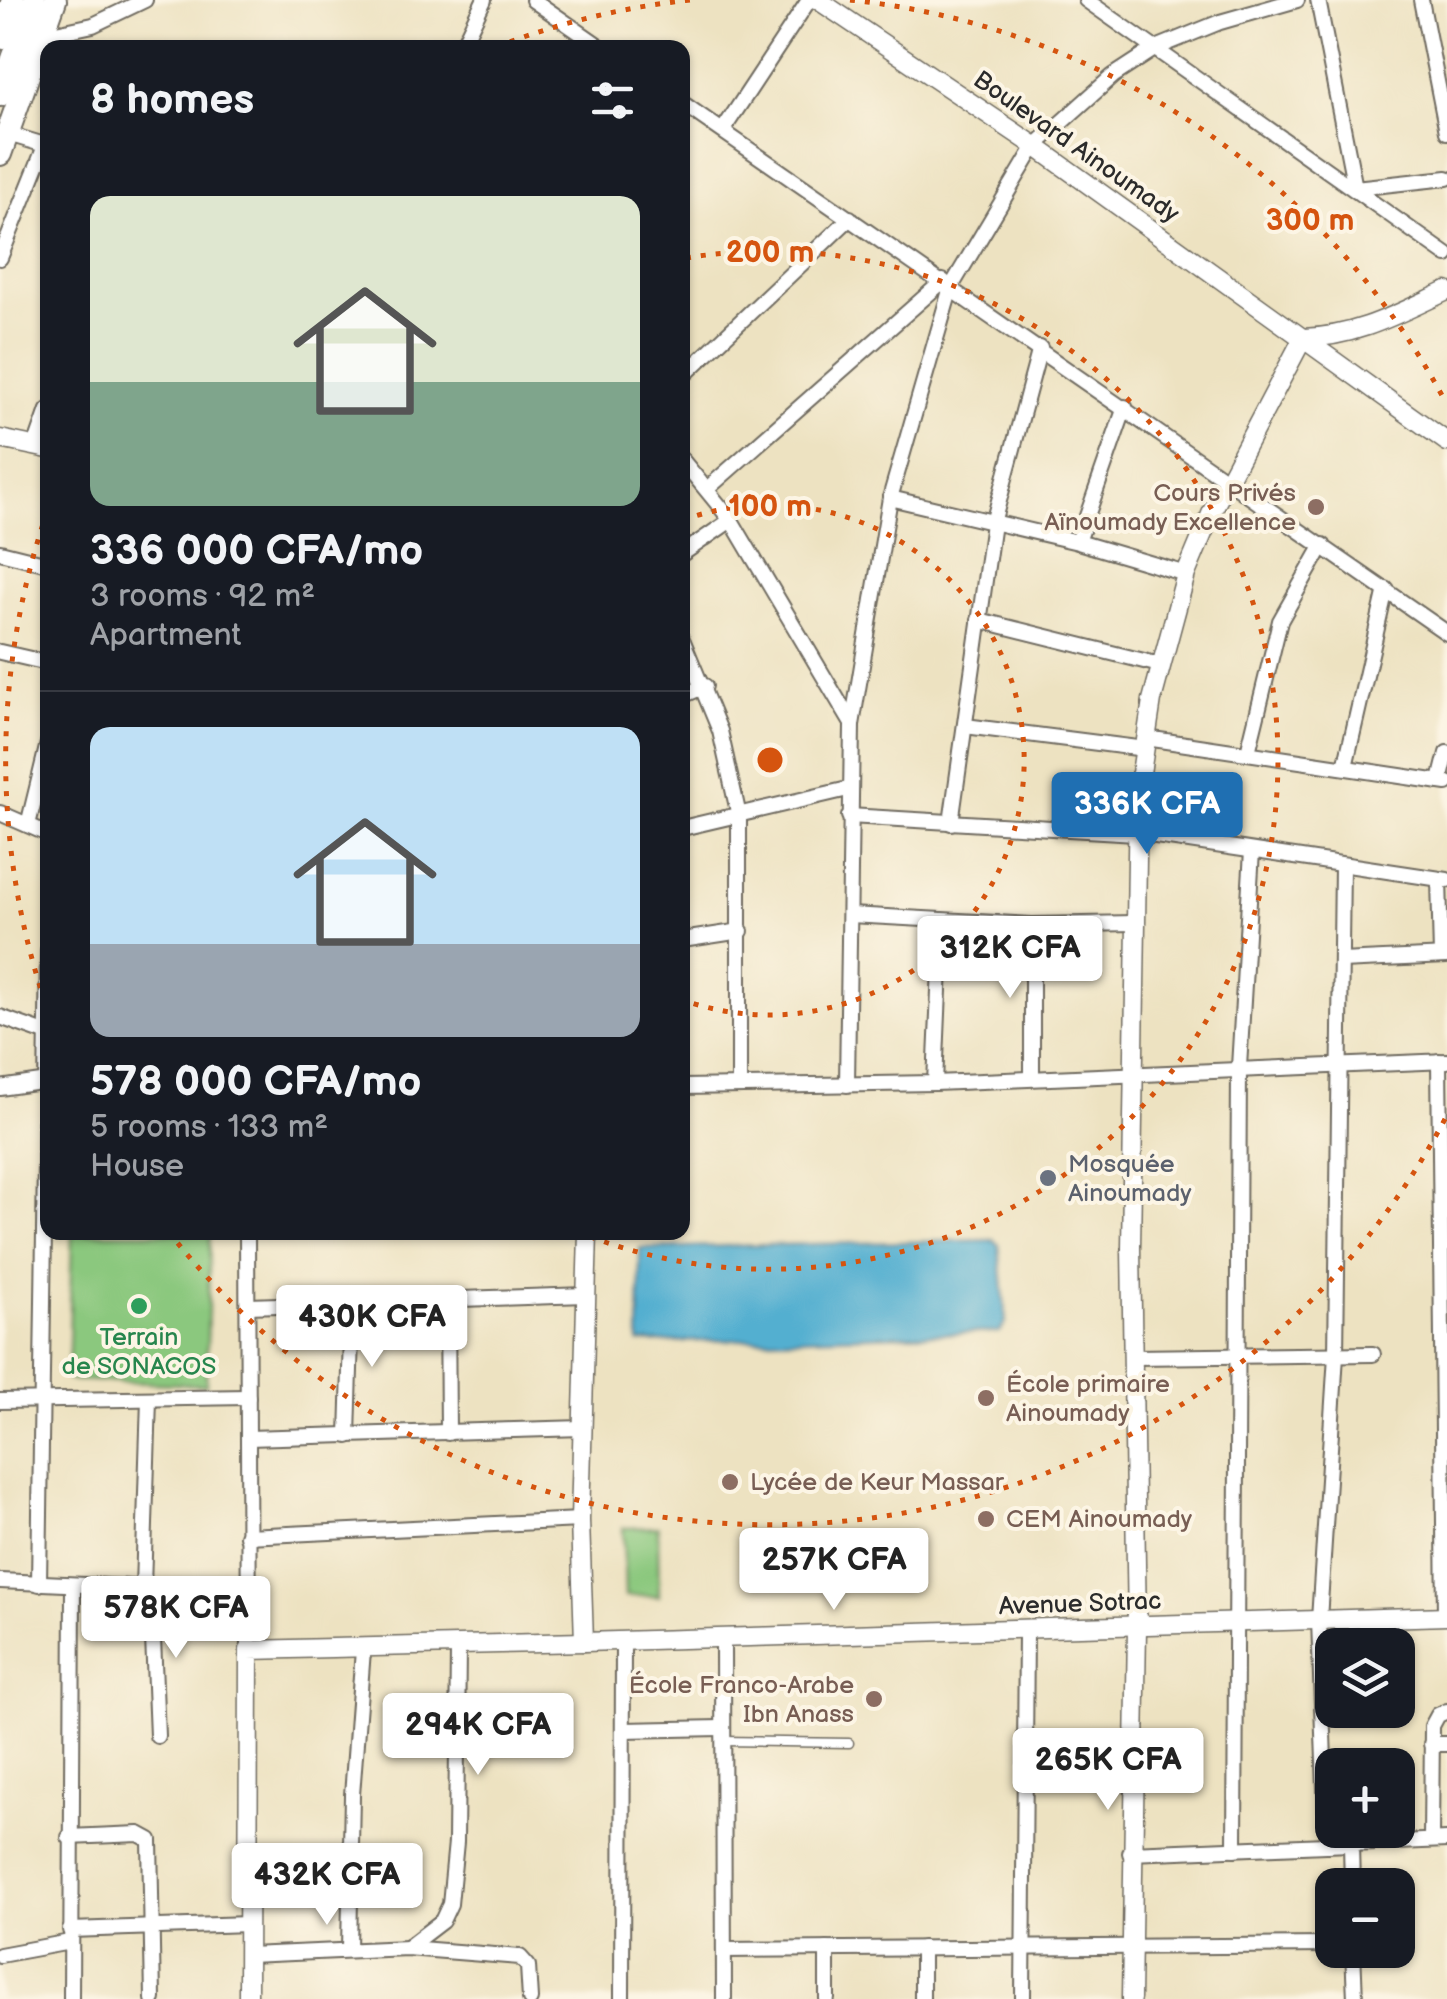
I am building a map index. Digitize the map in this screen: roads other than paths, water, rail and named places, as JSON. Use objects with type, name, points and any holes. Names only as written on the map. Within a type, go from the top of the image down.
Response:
[{"type":"main road","points":[[0,38],[14,0]]},
{"type":"main road","points":[[0,94],[34,0]]},
{"type":"main road","points":[[41,40],[54,0]]},
{"type":"main road","points":[[4,144],[40,42]]},
{"type":"street","points":[[42,36],[93,26],[145,0]]},
{"type":"street","points":[[465,40],[484,0]]},
{"type":"street","points":[[533,0],[590,40]]},
{"type":"street","points":[[723,130],[808,0]]},
{"type":"street","name":"Boulevard Ainoumady","points":[[818,0],[1035,146],[1447,442]]},
{"type":"street","points":[[1086,0],[1447,255]]},
{"type":"street","points":[[707,489],[947,284],[1035,146],[1113,76],[1156,48],[1264,3],[1298,0]]},
{"type":"street","points":[[1318,0],[1356,188]]},
{"type":"street","points":[[1421,0],[1447,132]]},
{"type":"street","points":[[690,107],[1229,478],[1447,633]]},
{"type":"street","points":[[4,144],[40,146]]},
{"type":"street","points":[[0,258],[40,161]]},
{"type":"street","points":[[1356,188],[1447,178]]},
{"type":"street","points":[[690,370],[850,218]]},
{"type":"street","points":[[846,1085],[852,724],[890,498],[947,284]]},
{"type":"street","points":[[1131,1999],[1130,1853],[1137,1628],[1132,1357],[1134,924],[1136,833],[1160,665],[1186,574],[1229,478],[1303,338],[1336,337],[1364,329],[1447,291]]},
{"type":"street","points":[[952,823],[993,523],[1040,348]]},
{"type":"street","points":[[1078,542],[1126,407]]},
{"type":"street","points":[[0,439],[40,448]]},
{"type":"street","points":[[690,469],[731,520],[852,724]]},
{"type":"street","points":[[890,498],[1078,542],[1186,574]]},
{"type":"street","points":[[690,548],[731,520]]},
{"type":"street","points":[[1248,752],[1280,621],[1323,545]]},
{"type":"street","points":[[0,552],[40,562]]},
{"type":"street","points":[[1345,767],[1386,589]]},
{"type":"street","points":[[979,620],[1160,665]]},
{"type":"street","points":[[0,652],[40,660]]},
{"type":"street","points":[[690,655],[705,686],[739,816],[739,1084]]},
{"type":"street","points":[[690,693],[705,686]]},
{"type":"street","points":[[964,726],[1248,752],[1443,782],[1447,753]]},
{"type":"street","points":[[28,825],[40,776]]},
{"type":"street","points":[[690,826],[848,790]]},
{"type":"street","points":[[0,813],[40,830]]},
{"type":"street","points":[[848,816],[1136,833],[1443,879],[1444,956],[1341,961]]},
{"type":"street","points":[[1235,1850],[1239,1067],[1252,852]]},
{"type":"street","points":[[1324,1748],[1320,1620],[1336,1355],[1342,866]]},
{"type":"street","points":[[850,915],[1032,925],[1134,924]]},
{"type":"street","points":[[934,1083],[942,921]]},
{"type":"street","points":[[1032,925],[1032,1076]]},
{"type":"street","points":[[690,939],[741,931]]},
{"type":"street","points":[[0,1017],[40,1031]]},
{"type":"street","points":[[690,1086],[934,1083],[1341,1062],[1443,1061],[1446,1616]]},
{"type":"street","points":[[0,1088],[40,1082]]},
{"type":"street","points":[[39,1584],[44,1240]]},
{"type":"street","points":[[247,1240],[248,1999]]},
{"type":"street","points":[[584,1642],[580,1520],[588,1240]]},
{"type":"street","points":[[248,1306],[586,1295]]},
{"type":"street","points":[[447,1299],[448,1433]]},
{"type":"street","points":[[348,1436],[352,1303]]},
{"type":"street","points":[[1132,1357],[1373,1354]]},
{"type":"street","points":[[0,1401],[248,1397]]},
{"type":"street","points":[[149,1399],[147,1588],[156,1736]]},
{"type":"street","points":[[248,1438],[583,1428]]},
{"type":"street","points":[[247,1536],[580,1520]]},
{"type":"street","points":[[0,1581],[147,1588],[248,1586]]},
{"type":"street","points":[[71,1999],[73,1586]]},
{"type":"street","name":"Avenue Sotrac","points":[[248,1650],[1026,1632],[1446,1616]]},
{"type":"street","points":[[1023,1999],[1026,1632]]},
{"type":"street","points":[[723,1640],[724,1999]]},
{"type":"street","points":[[622,1999],[624,1642]]},
{"type":"street","points":[[407,1948],[442,1920],[450,1904],[456,1842],[458,1648]]},
{"type":"street","points":[[349,1949],[352,1795],[363,1650]]},
{"type":"street","points":[[1439,1840],[1431,1744],[1434,1719],[1447,1710]]},
{"type":"street","points":[[622,1730],[722,1734]]},
{"type":"street","points":[[1431,1744],[1447,1744]]},
{"type":"street","points":[[69,1837],[139,1834],[150,1840],[153,1999]]},
{"type":"street","points":[[1130,1853],[1315,1846]]},
{"type":"street","points":[[0,1955],[70,1936],[153,1924],[248,1924]]},
{"type":"street","points":[[724,1950],[1315,1944]]},
{"type":"street","points":[[248,1956],[407,1948],[520,1957],[528,1966],[530,1999]]},
{"type":"street","points":[[922,1948],[922,1999]]},
{"type":"street","points":[[827,1949],[827,1999]]},
{"type":"street","points":[[1354,1968],[1355,1999]]},
{"type":"lane","points":[[722,1734],[849,1744]]},
{"type":"water","points":[[993,1240],[999,1245],[1006,1322],[1000,1332],[639,1343],[640,1248]]},
{"type":"place","name":"Cours Privés Aïnoumady Excellence","points":[[1316,507]]},
{"type":"place","name":"Mosquée Ainoumady","points":[[1048,1178]]},
{"type":"place","name":"Terrain de SONACOS","points":[[139,1306]]},
{"type":"place","name":"École primaire Ainoumady","points":[[986,1398]]},
{"type":"place","name":"Lycée de Keur Massar","points":[[730,1482]]},
{"type":"place","name":"CEM Ainoumady","points":[[986,1519]]},
{"type":"place","name":"École Franco-Arabe Ibn Anass","points":[[874,1699]]}]
